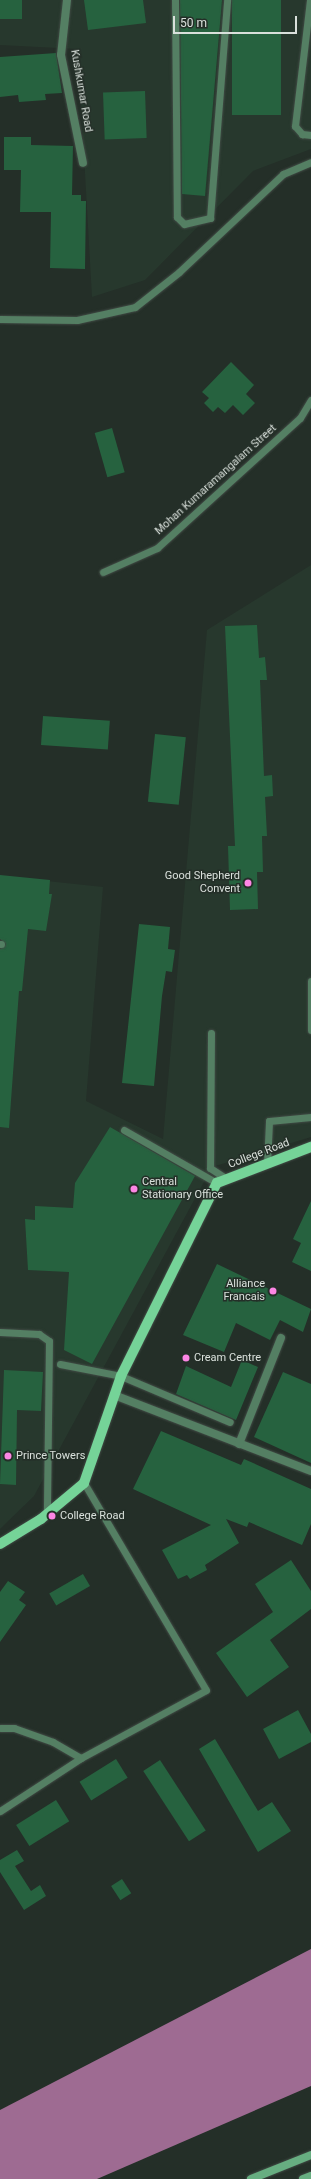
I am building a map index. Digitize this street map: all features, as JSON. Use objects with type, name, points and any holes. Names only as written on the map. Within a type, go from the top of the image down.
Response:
[{"type":"main road","name":"College Road","points":[[217,1183],[311,1147]]},
{"type":"main road","points":[[0,1544],[48,1513],[84,1483],[121,1376],[217,1183]]},
{"type":"main road","points":[[251,2179],[311,2155]]},
{"type":"main road","points":[[303,2179],[311,2176]]},
{"type":"street","name":"Kushkumar Road","points":[[66,0],[61,55],[83,163]]},
{"type":"street","points":[[239,1444],[281,1338]]},
{"type":"street","points":[[114,1395],[311,1471]]},
{"type":"lane","points":[[175,0],[177,217],[184,224],[210,218],[227,0]]},
{"type":"lane","points":[[310,0],[308,40],[295,126],[302,134],[311,135]]},
{"type":"lane","points":[[0,319],[76,320],[135,307],[179,272],[283,174],[311,162]]},
{"type":"lane","name":"Mohan Kumaramangalam Street","points":[[103,572],[157,548],[300,418],[311,400]]},
{"type":"lane","points":[[311,981],[311,1030]]},
{"type":"lane","points":[[210,1033],[210,1168],[227,1179]]},
{"type":"lane","points":[[267,1164],[270,1121],[311,1117]]},
{"type":"lane","points":[[124,1130],[217,1183]]},
{"type":"lane","points":[[0,1332],[39,1334],[49,1340],[48,1513]]},
{"type":"lane","points":[[60,1364],[121,1376],[230,1422]]},
{"type":"lane","points":[[0,1811],[81,1758],[206,1690],[84,1483]]},
{"type":"lane","points":[[0,1728],[14,1728],[34,1735],[81,1758]]},
{"type":"shaded area","points":[[0,0],[311,0],[311,149],[253,171],[145,280],[92,297],[78,49],[0,45]]},
{"type":"shaded area","points":[[311,565],[311,1137],[212,1167],[34,1496],[0,1529],[0,876],[103,887],[86,1101],[163,1139],[207,630]]},
{"type":"shaded area","points":[[311,1949],[311,2086],[97,2179],[0,2179],[0,2110]]},
{"type":"building","points":[[0,0],[22,0],[22,19],[0,19]]},
{"type":"building","points":[[84,0],[143,0],[146,23],[88,30]]},
{"type":"building","points":[[180,0],[222,0],[205,196],[182,194]]},
{"type":"building","points":[[232,0],[281,0],[281,115],[232,115]]},
{"type":"building","points":[[56,53],[62,93],[45,94],[46,100],[19,102],[18,95],[0,97],[0,57]]},
{"type":"building","points":[[145,91],[147,138],[105,139],[103,92]]},
{"type":"building","points":[[4,137],[31,137],[31,145],[73,146],[72,195],[81,195],[81,201],[86,201],[85,269],[50,268],[51,212],[20,212],[21,170],[4,170]]},
{"type":"building","points":[[231,362],[254,385],[246,394],[255,403],[243,415],[233,405],[225,413],[218,407],[213,412],[204,403],[209,398],[202,392]]},
{"type":"building","points":[[112,428],[125,472],[107,477],[95,433]]},
{"type":"building","points":[[257,625],[259,658],[265,657],[267,680],[260,680],[264,776],[272,775],[273,796],[265,797],[267,836],[262,836],[263,872],[257,872],[258,909],[230,910],[228,846],[235,846],[225,626]]},
{"type":"building","points":[[43,716],[110,721],[108,750],[41,745]]},
{"type":"building","points":[[155,734],[186,737],[179,805],[148,802]]},
{"type":"building","points":[[0,875],[50,880],[49,894],[52,894],[46,931],[28,929],[22,991],[19,991],[9,1128],[0,1127],[0,949],[6,944],[0,939]]},
{"type":"building","points":[[139,924],[170,927],[168,949],[175,950],[172,972],[166,971],[162,996],[154,1086],[122,1083]]},
{"type":"building","points":[[110,1127],[195,1176],[92,1364],[64,1350],[69,1272],[28,1270],[25,1219],[35,1220],[35,1206],[73,1208],[75,1183]]},
{"type":"building","points":[[311,1201],[311,1271],[292,1262],[301,1243],[293,1239]]},
{"type":"building","points":[[217,1264],[311,1309],[303,1332],[280,1320],[270,1340],[236,1323],[224,1352],[183,1335]]},
{"type":"building","points":[[242,1360],[258,1367],[236,1420],[176,1394],[186,1366],[231,1387]]},
{"type":"building","points":[[4,1370],[43,1372],[41,1411],[17,1410],[16,1485],[0,1484]]},
{"type":"building","points":[[283,1372],[311,1384],[311,1463],[254,1437]]},
{"type":"building","points":[[161,1431],[241,1465],[244,1459],[311,1489],[311,1524],[302,1545],[249,1522],[247,1527],[226,1519],[239,1543],[205,1565],[207,1570],[190,1579],[187,1575],[178,1579],[162,1550],[211,1525],[133,1489]]},
{"type":"building","points":[[291,1560],[311,1591],[311,1609],[270,1640],[289,1667],[247,1697],[216,1653],[273,1612],[255,1584]]},
{"type":"building","points":[[83,1574],[90,1586],[56,1606],[49,1594]]},
{"type":"building","points":[[8,1581],[25,1592],[19,1600],[26,1605],[0,1642],[0,1592]]},
{"type":"building","points":[[298,1710],[311,1734],[311,1742],[279,1759],[263,1729]]},
{"type":"building","points":[[215,1739],[258,1811],[272,1802],[291,1831],[258,1852],[199,1749]]},
{"type":"building","points":[[116,1759],[128,1778],[91,1800],[80,1782]]},
{"type":"building","points":[[160,1760],[206,1830],[189,1841],[143,1771]]},
{"type":"building","points":[[56,1800],[69,1821],[29,1846],[16,1825]]},
{"type":"building","points":[[17,1850],[24,1861],[15,1866],[31,1891],[40,1885],[46,1896],[24,1910],[0,1872],[0,1860]]},
{"type":"building","points":[[122,1879],[131,1893],[120,1900],[111,1886]]},
{"type":"place","name":"Good Shepherd Convent","points":[[248,883]]},
{"type":"place","name":"Central Stationary Office","points":[[134,1189]]},
{"type":"place","name":"Alliance Francais","points":[[273,1291]]},
{"type":"place","name":"Cream Centre","points":[[186,1358]]},
{"type":"place","name":"Prince Towers","points":[[8,1456]]},
{"type":"place","name":"College Road","points":[[52,1516]]}]
